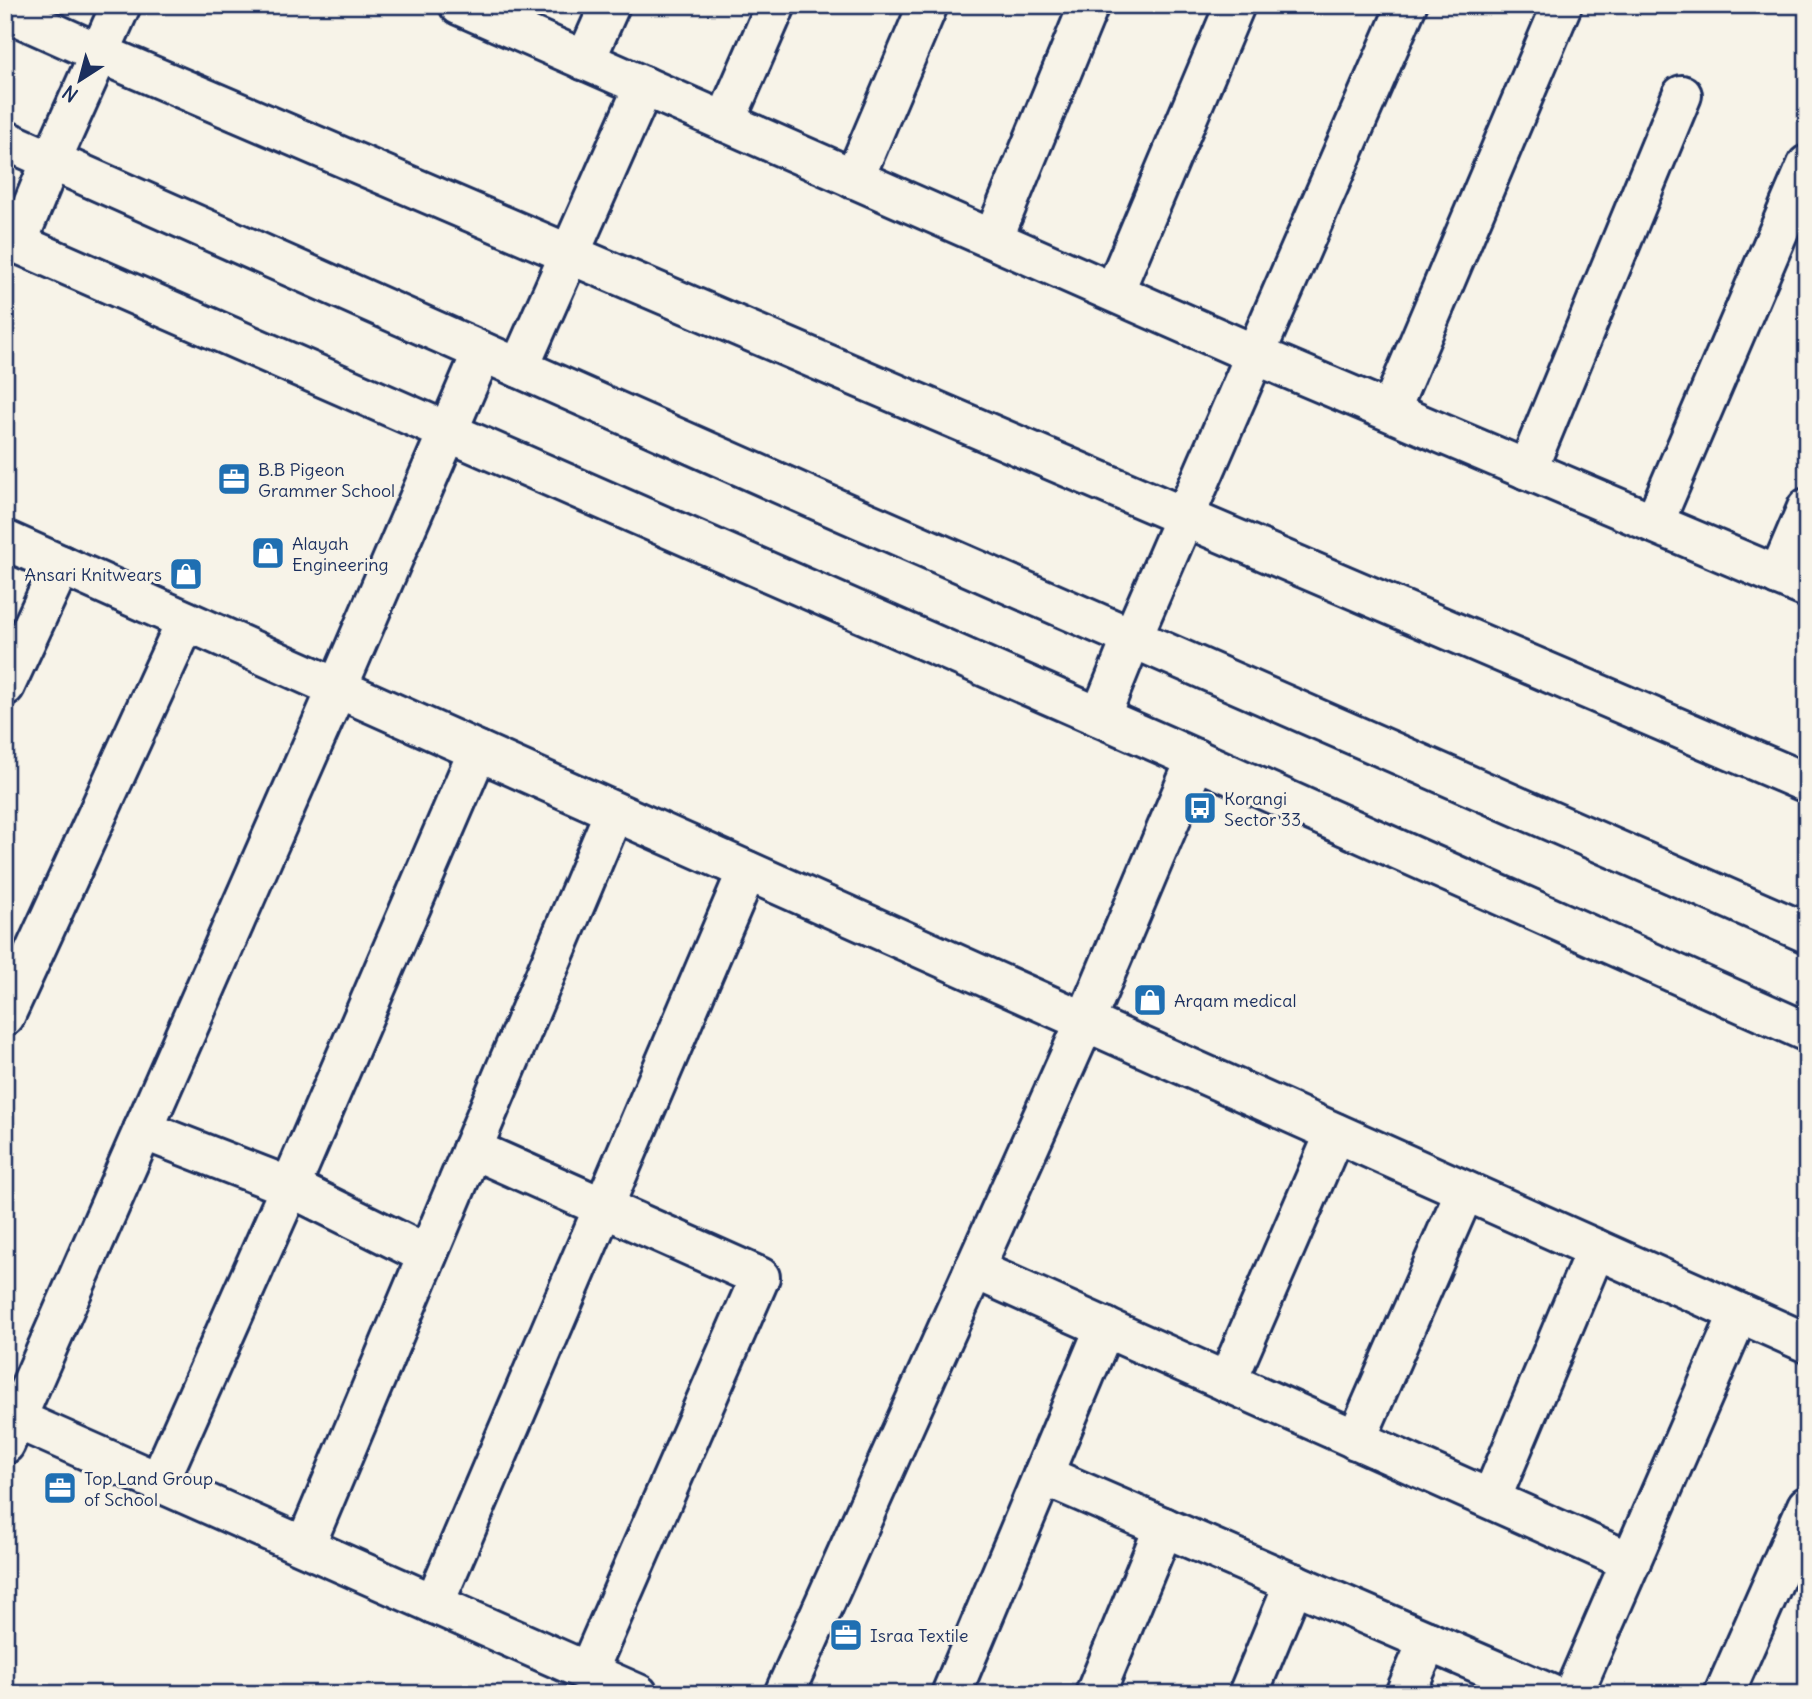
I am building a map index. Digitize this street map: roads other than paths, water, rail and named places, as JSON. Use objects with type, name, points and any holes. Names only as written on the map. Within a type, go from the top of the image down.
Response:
[{"type":"street","points":[[121,5],[51,161],[11,241],[1196,759],[1807,1031]]},
{"type":"street","points":[[459,5],[1256,355],[1792,582],[1807,508]]},
{"type":"street","points":[[585,61],[610,5]]},
{"type":"street","points":[[725,122],[776,5]]},
{"type":"street","points":[[854,178],[928,5]]},
{"type":"street","points":[[993,239],[1089,5]]},
{"type":"street","points":[[1114,292],[1235,5]]},
{"type":"street","points":[[1100,717],[1407,5]]},
{"type":"street","points":[[1390,411],[1562,5]]},
{"type":"street","points":[[5,11],[1807,783]]},
{"type":"street","points":[[519,368],[644,86]]},
{"type":"street","points":[[1527,470],[1682,95]]},
{"type":"street","points":[[5,141],[1807,933]]},
{"type":"street","points":[[1654,523],[1807,165]]},
{"type":"street","points":[[482,352],[11,1431],[159,1482],[638,1694]]},
{"type":"street","points":[[5,540],[1807,1343]]},
{"type":"street","points":[[5,686],[61,565]]},
{"type":"street","points":[[5,1016],[186,621]]},
{"type":"street","points":[[159,1482],[478,751]]},
{"type":"street","points":[[784,1694],[1085,1022],[1196,759]]},
{"type":"street","points":[[304,1546],[614,811]]},
{"type":"street","points":[[434,1604],[747,871]]},
{"type":"street","points":[[144,1130],[290,1187],[427,1255]]},
{"type":"street","points":[[1227,1382],[1335,1133]]},
{"type":"street","points":[[472,1149],[760,1277],[588,1671]]},
{"type":"street","points":[[1356,1440],[1465,1191]]},
{"type":"street","points":[[1491,1499],[1596,1249]]},
{"type":"street","points":[[974,1269],[1631,1562]]},
{"type":"street","points":[[1573,1694],[1739,1313]]},
{"type":"street","points":[[963,1690],[1043,1475],[1105,1327]]},
{"type":"street","points":[[1043,1475],[1550,1694]]},
{"type":"street","points":[[1724,1694],[1807,1506]]},
{"type":"street","points":[[1095,1694],[1164,1527]]},
{"type":"street","points":[[1248,1694],[1294,1584]]},
{"type":"street","points":[[1405,1694],[1428,1641]]},
{"type":"place","name":"B.B Pigeon Grammer School","points":[[234,479]]},
{"type":"place","name":"Alayah Engineering","points":[[268,553]]},
{"type":"place","name":"Ansari Knitwears","points":[[186,574]]},
{"type":"place","name":"Korangi Sector 33","points":[[1200,808]]},
{"type":"place","name":"Arqam medical","points":[[1150,1000]]},
{"type":"place","name":"Top Land Group of School","points":[[60,1488]]},
{"type":"place","name":"Israa Textile","points":[[846,1635]]}]
